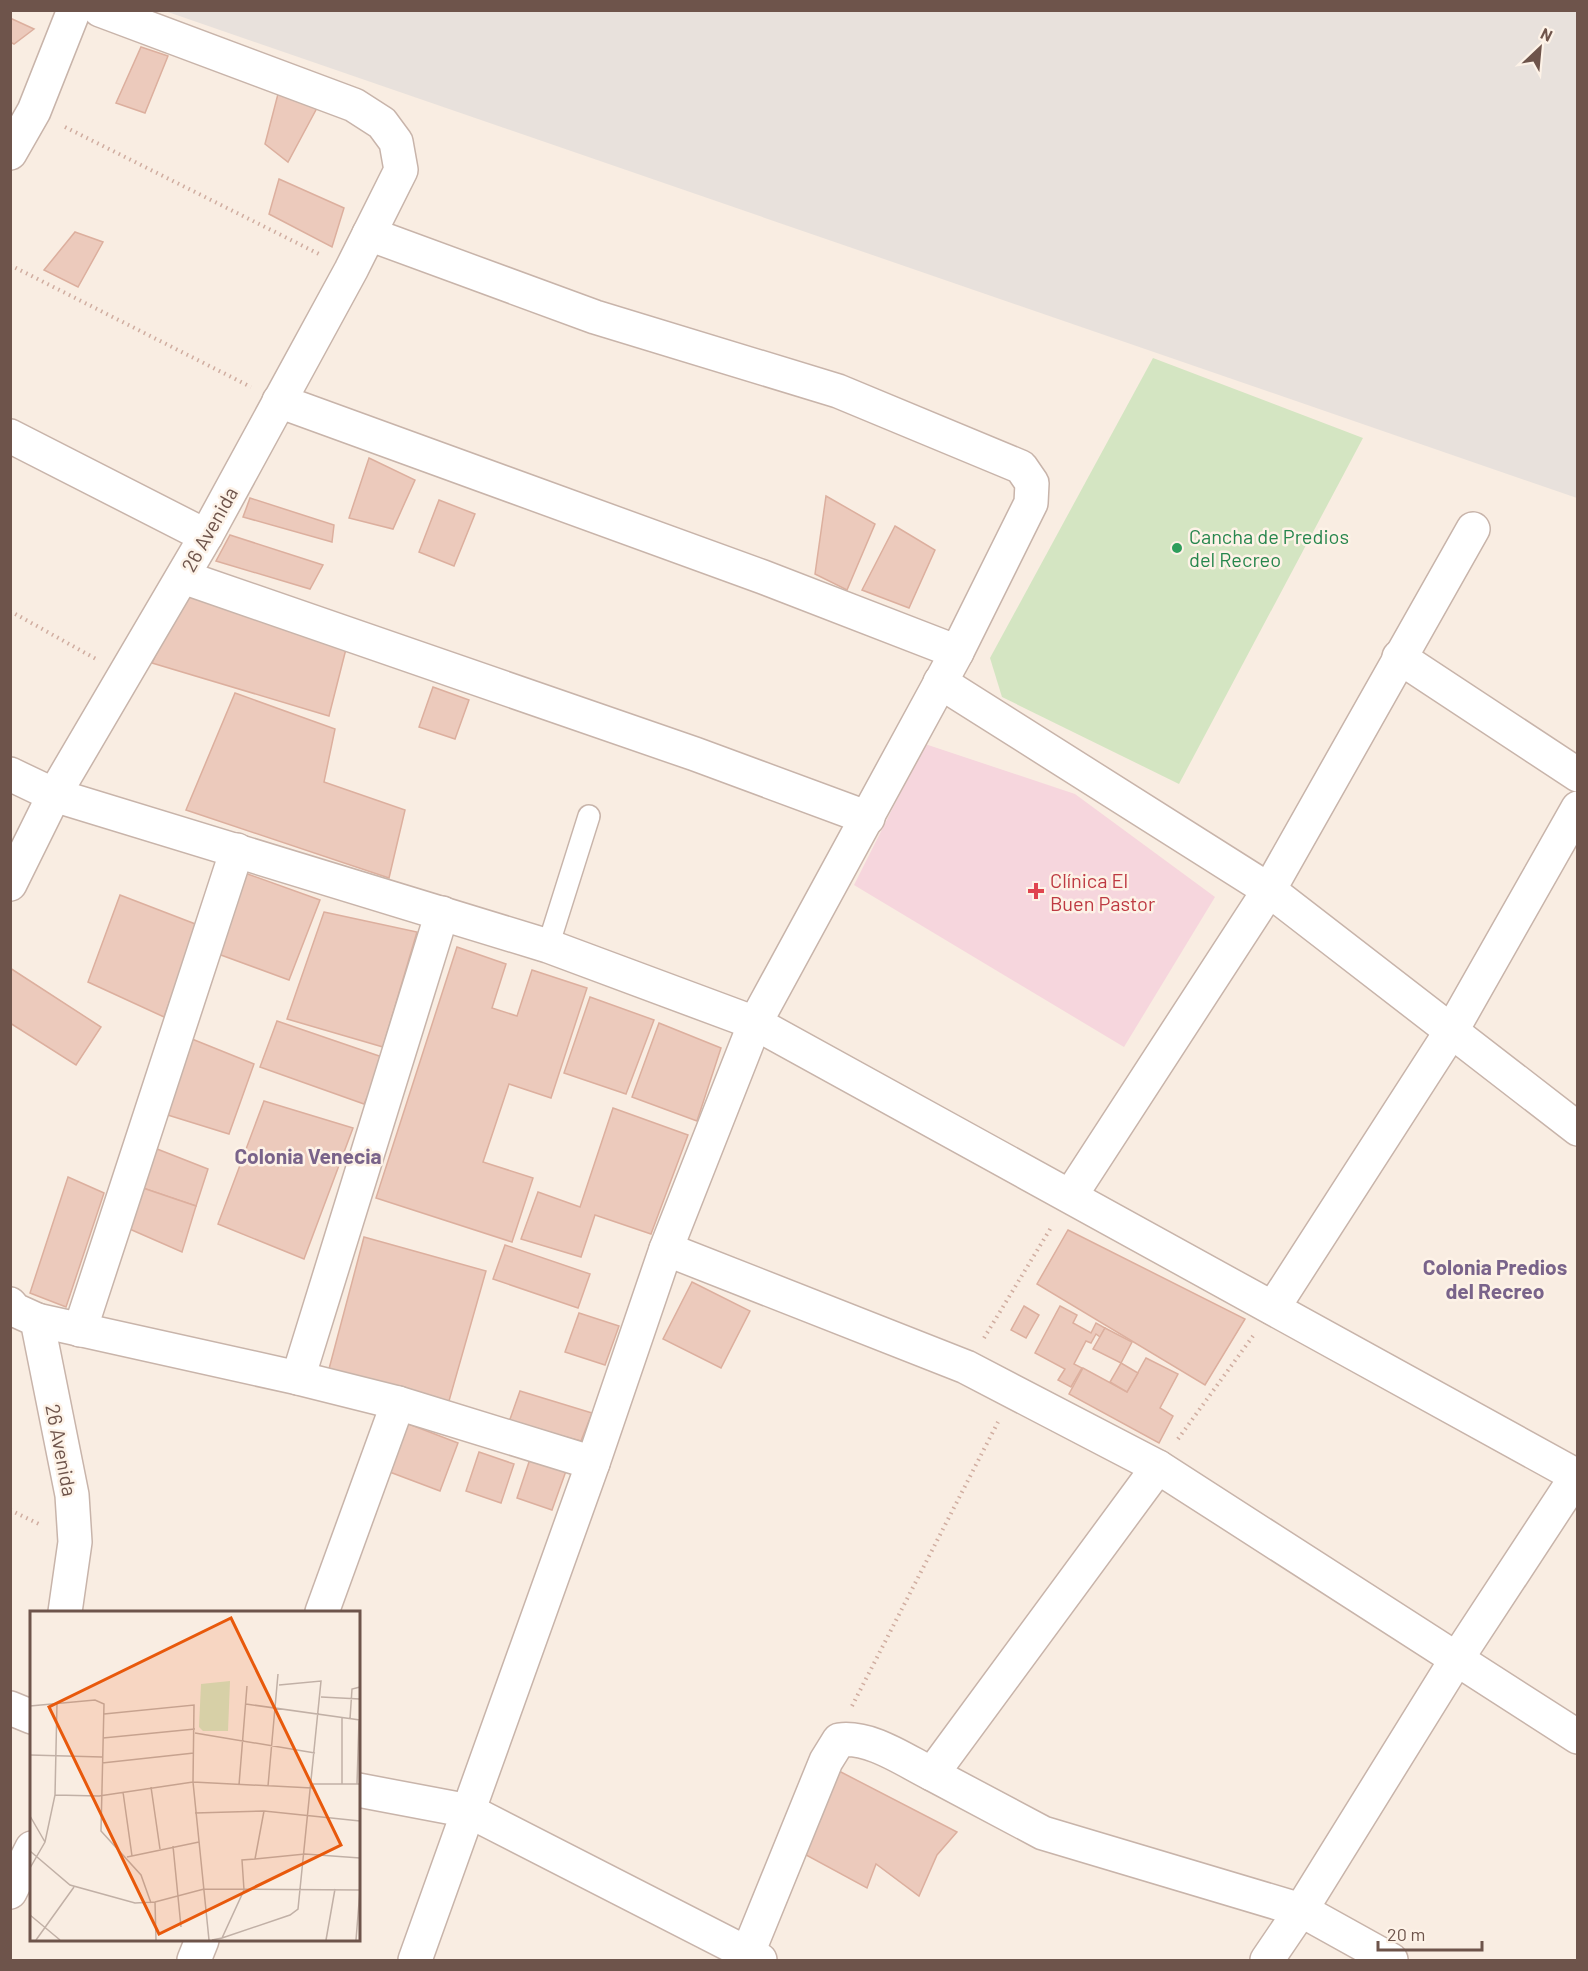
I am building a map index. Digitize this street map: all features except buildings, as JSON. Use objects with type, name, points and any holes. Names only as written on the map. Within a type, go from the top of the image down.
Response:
[{"type":"street","points":[[10,153],[34,111],[74,10]]},
{"type":"street","name":"26 Avenida","points":[[10,884],[54,795],[206,536],[351,270],[400,170],[396,142],[382,123],[354,105],[100,10]]},
{"type":"street","points":[[369,234],[595,318],[838,391],[1021,467],[1032,483],[1031,503],[957,652],[755,1023],[666,1249],[593,1463],[415,1960]]},
{"type":"street","points":[[279,401],[763,578],[957,652]]},
{"type":"street","points":[[10,436],[206,536]]},
{"type":"street","points":[[1071,1195],[1269,890],[1473,529]]},
{"type":"street","points":[[183,577],[695,754],[868,818]]},
{"type":"street","points":[[1399,657],[1578,775]]},
{"type":"street","points":[[940,682],[1269,890],[1578,1129]]},
{"type":"street","points":[[10,774],[54,795],[548,946],[755,1023],[1577,1475],[1456,1660],[1268,1960]]},
{"type":"street","points":[[1273,1308],[1452,1030],[1578,808]]},
{"type":"street","points":[[80,1330],[237,850]]},
{"type":"street","points":[[298,1378],[442,913]]},
{"type":"street","points":[[666,1249],[966,1367],[1158,1467],[1578,1737]]},
{"type":"street","points":[[24,1312],[80,1330],[298,1378],[398,1403],[593,1463]]},
{"type":"street","name":"26 Avenida","points":[[24,1312],[72,1495],[75,1542],[65,1611]]},
{"type":"street","points":[[322,1611],[398,1403]]},
{"type":"street","points":[[932,1774],[1158,1467]]},
{"type":"street","points":[[10,1708],[30,1716]]},
{"type":"street","points":[[360,1791],[469,1811],[749,1959],[826,1761],[839,1740],[852,1738],[872,1745],[932,1774],[1043,1833],[1301,1910],[1391,1960]]},
{"type":"street","points":[[10,1892],[30,1852]]},
{"type":"street","points":[[194,1960],[202,1941]]},
{"type":"lane","points":[[548,946],[589,816]]},
{"type":"path","points":[[34,111],[351,270]]},
{"type":"path","points":[[10,266],[279,401]]},
{"type":"path","points":[[10,611],[125,675]]},
{"type":"path","points":[[966,1367],[1071,1195]]},
{"type":"path","points":[[1158,1467],[1273,1308]]},
{"type":"path","points":[[839,1740],[840,1729],[1014,1391]]},
{"type":"shaded area","points":[[165,11],[1577,11],[1577,498]]},
{"type":"shaded area","name":"Clínica El Buen Pastor","points":[[925,744],[1075,794],[1215,897],[1124,1047],[854,885]]},
{"type":"green space","name":"Cancha de Predios del Recreo","points":[[1153,358],[1363,438],[1179,784],[1002,697],[990,658]]},
{"type":"place","name":"Cancha de Predios del Recreo","points":[[1177,548]]},
{"type":"place","name":"Clínica El Buen Pastor","points":[[1036,891]]},
{"type":"district","name":"Colonia Venecia","points":[[308,1155]]},
{"type":"district","name":"Colonia Predios del Recreo","points":[[1495,1278]]}]
